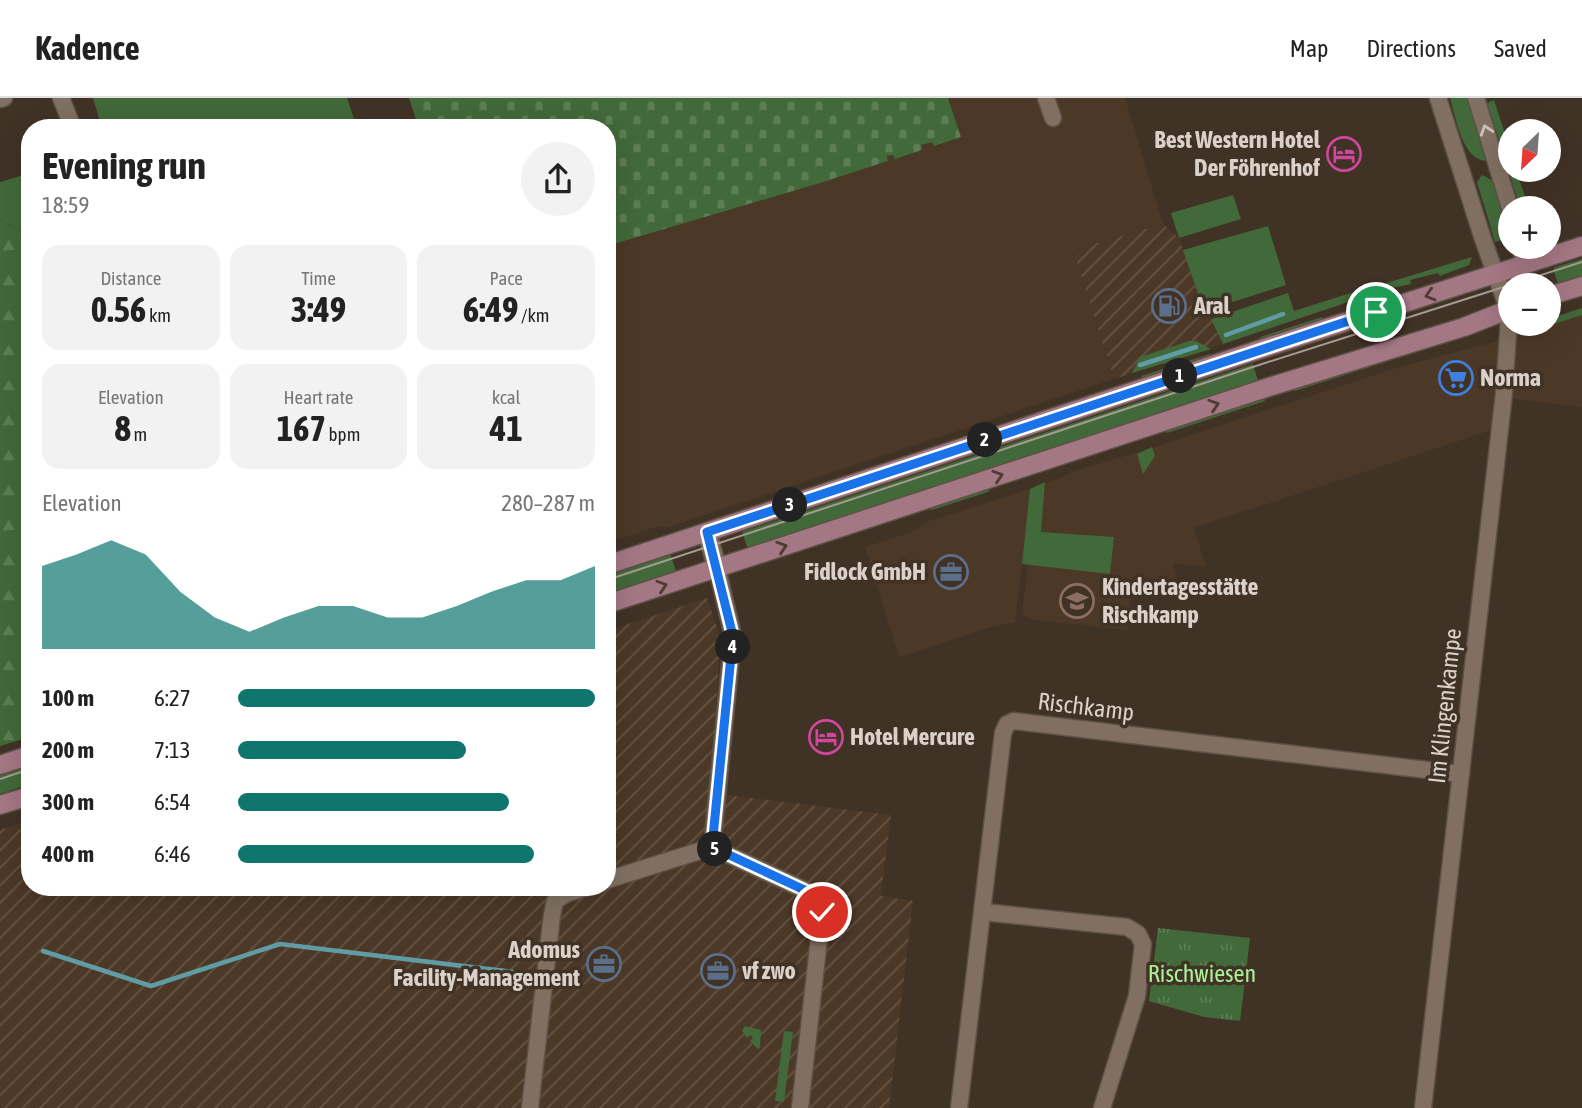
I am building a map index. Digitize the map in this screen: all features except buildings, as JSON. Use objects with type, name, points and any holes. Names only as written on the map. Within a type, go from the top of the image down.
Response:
[{"type":"main road","points":[[616,562],[1582,246]]},
{"type":"main road","points":[[1561,292],[1582,286]]},
{"type":"main road","points":[[616,601],[1269,387],[1464,327],[1498,312]]},
{"type":"main road","points":[[0,765],[21,758]]},
{"type":"main road","points":[[0,806],[21,799]]},
{"type":"street","points":[[61,98],[69,119]]},
{"type":"street","points":[[1046,98],[1053,118]]},
{"type":"street","points":[[1438,98],[1498,281]]},
{"type":"street","points":[[1476,98],[1506,196]]},
{"type":"street","points":[[1521,273],[1523,259]]},
{"type":"street","name":"Im Klingenkampe","points":[[1423,1108],[1504,393],[1508,336]]},
{"type":"street","points":[[707,532],[733,636],[712,847]]},
{"type":"street","name":"Rischkamp","points":[[959,1108],[1003,733],[1007,724],[1014,721],[1461,774]]},
{"type":"street","points":[[616,877],[712,847],[811,893],[819,901],[822,912],[800,1108]]},
{"type":"street","points":[[530,1108],[555,901],[563,896]]},
{"type":"street","points":[[982,912],[1127,927],[1138,934],[1143,944],[1137,996],[1102,1108]]},
{"type":"shaded area","points":[[948,98],[1125,98],[1163,224],[1073,250],[1114,379],[669,527],[659,526],[616,540],[616,243],[820,183],[888,160],[887,157],[894,154],[895,158],[921,150],[921,145],[932,142],[934,145],[961,137]]},
{"type":"shaded area","name":"Aral","points":[[1163,224],[1179,238],[1204,311],[1223,344],[1114,379],[1073,250]]},
{"type":"shaded area","points":[[1582,315],[1582,407],[1513,399],[1510,424],[1194,528],[1206,567],[1173,563],[1178,581],[1133,576],[1127,630],[1034,620],[1022,614],[1028,565],[1022,564],[1015,622],[899,657],[865,547],[909,533],[929,521],[1030,489],[1087,467],[1399,367],[1516,336],[1561,336],[1561,322]]},
{"type":"shaded area","points":[[707,598],[720,637],[711,793],[891,815],[881,896],[913,901],[889,1108],[0,1108],[0,830],[21,823],[21,896],[616,896],[616,628]]},
{"type":"green space","points":[[93,98],[347,98],[354,119],[99,119]]},
{"type":"green space","points":[[409,98],[948,98],[961,137],[934,146],[932,142],[921,145],[922,150],[895,159],[893,155],[887,156],[888,161],[820,183],[616,243],[616,119],[416,119]]},
{"type":"green space","points":[[1450,98],[1471,98],[1489,159],[1487,161],[1478,159],[1466,146]]},
{"type":"green space","points":[[1494,100],[1500,119],[1498,119],[1498,137],[1487,103]]},
{"type":"green space","points":[[1482,175],[1494,181],[1498,197],[1498,241],[1495,242],[1477,182]]},
{"type":"green space","points":[[21,176],[21,232],[0,219],[0,182]]},
{"type":"green space","points":[[1512,182],[1520,182],[1525,196],[1516,196]]},
{"type":"green space","points":[[1233,195],[1241,219],[1179,238],[1171,213]]},
{"type":"green space","points":[[0,219],[21,232],[21,740],[0,746]]},
{"type":"green space","points":[[1268,226],[1286,285],[1204,311],[1183,250]]},
{"type":"green space","points":[[1472,257],[1469,265],[1440,276],[1438,273],[1410,280],[1411,284],[1377,291],[1380,285]]},
{"type":"green space","points":[[1582,259],[1582,279],[1561,285],[1561,273],[1554,273],[1555,267]]},
{"type":"green space","points":[[1357,291],[1363,294],[1363,297],[1223,344],[1211,319],[1288,293],[1294,311]]},
{"type":"green space","points":[[1582,308],[1582,315],[1561,322],[1561,315]]},
{"type":"green space","points":[[1322,317],[1323,319],[1303,329],[1262,341],[1260,337]]},
{"type":"green space","points":[[1196,341],[1211,349],[1132,373],[1140,357]]},
{"type":"green space","points":[[1210,354],[1212,357],[1143,380],[1141,376]]},
{"type":"green space","points":[[1381,360],[1382,363],[1295,391],[1293,385]]},
{"type":"green space","points":[[1253,364],[1258,381],[748,549],[742,532]]},
{"type":"green space","points":[[1263,395],[1265,401],[1167,433],[1166,427]]},
{"type":"green space","points":[[1152,447],[1155,456],[1143,474],[1137,454]]},
{"type":"green space","points":[[1045,482],[1041,532],[1114,537],[1110,574],[1022,564],[1030,489]]},
{"type":"green space","points":[[992,485],[988,492],[932,510],[925,507]]},
{"type":"green space","points":[[669,550],[676,571],[616,592],[616,568]]},
{"type":"green space","points":[[21,766],[21,787],[0,794],[0,773]]},
{"type":"green space","name":"Rischwiesen","points":[[1158,928],[1250,938],[1240,1021],[1204,1017],[1149,1001]]},
{"type":"green space","points":[[745,1026],[761,1030],[758,1049],[750,1041],[753,1038],[751,1035],[747,1038],[742,1031]]},
{"type":"green space","points":[[784,1031],[793,1032],[784,1102],[775,1101]]},
{"type":"waterway","points":[[1226,335],[1283,314]]},
{"type":"waterway","points":[[1140,365],[1196,347]]},
{"type":"waterway","points":[[43,951],[151,986],[280,944],[513,972]]},
{"type":"tram line","points":[[616,577],[1262,364],[1582,262]]},
{"type":"tram line","points":[[0,779],[21,772]]},
{"type":"place","name":"Best Western Hotel Der Föhrenhof","points":[[1344,154]]},
{"type":"place","name":"Aral","points":[[1169,306]]},
{"type":"place","name":"Norma","points":[[1456,378]]},
{"type":"place","name":"Fidlock GmbH","points":[[951,572]]},
{"type":"place","name":"Kindertagesstätte Rischkamp","points":[[1077,601]]},
{"type":"place","name":"Hotel Mercure","points":[[826,737]]},
{"type":"place","name":"Adomus Facility-Management","points":[[604,964]]},
{"type":"place","name":"vf zwo","points":[[718,971]]},
{"type":"route","points":[[822,912],[819,901],[811,893],[712,847],[733,636],[722,583],[707,532],[1376,312]]}]
